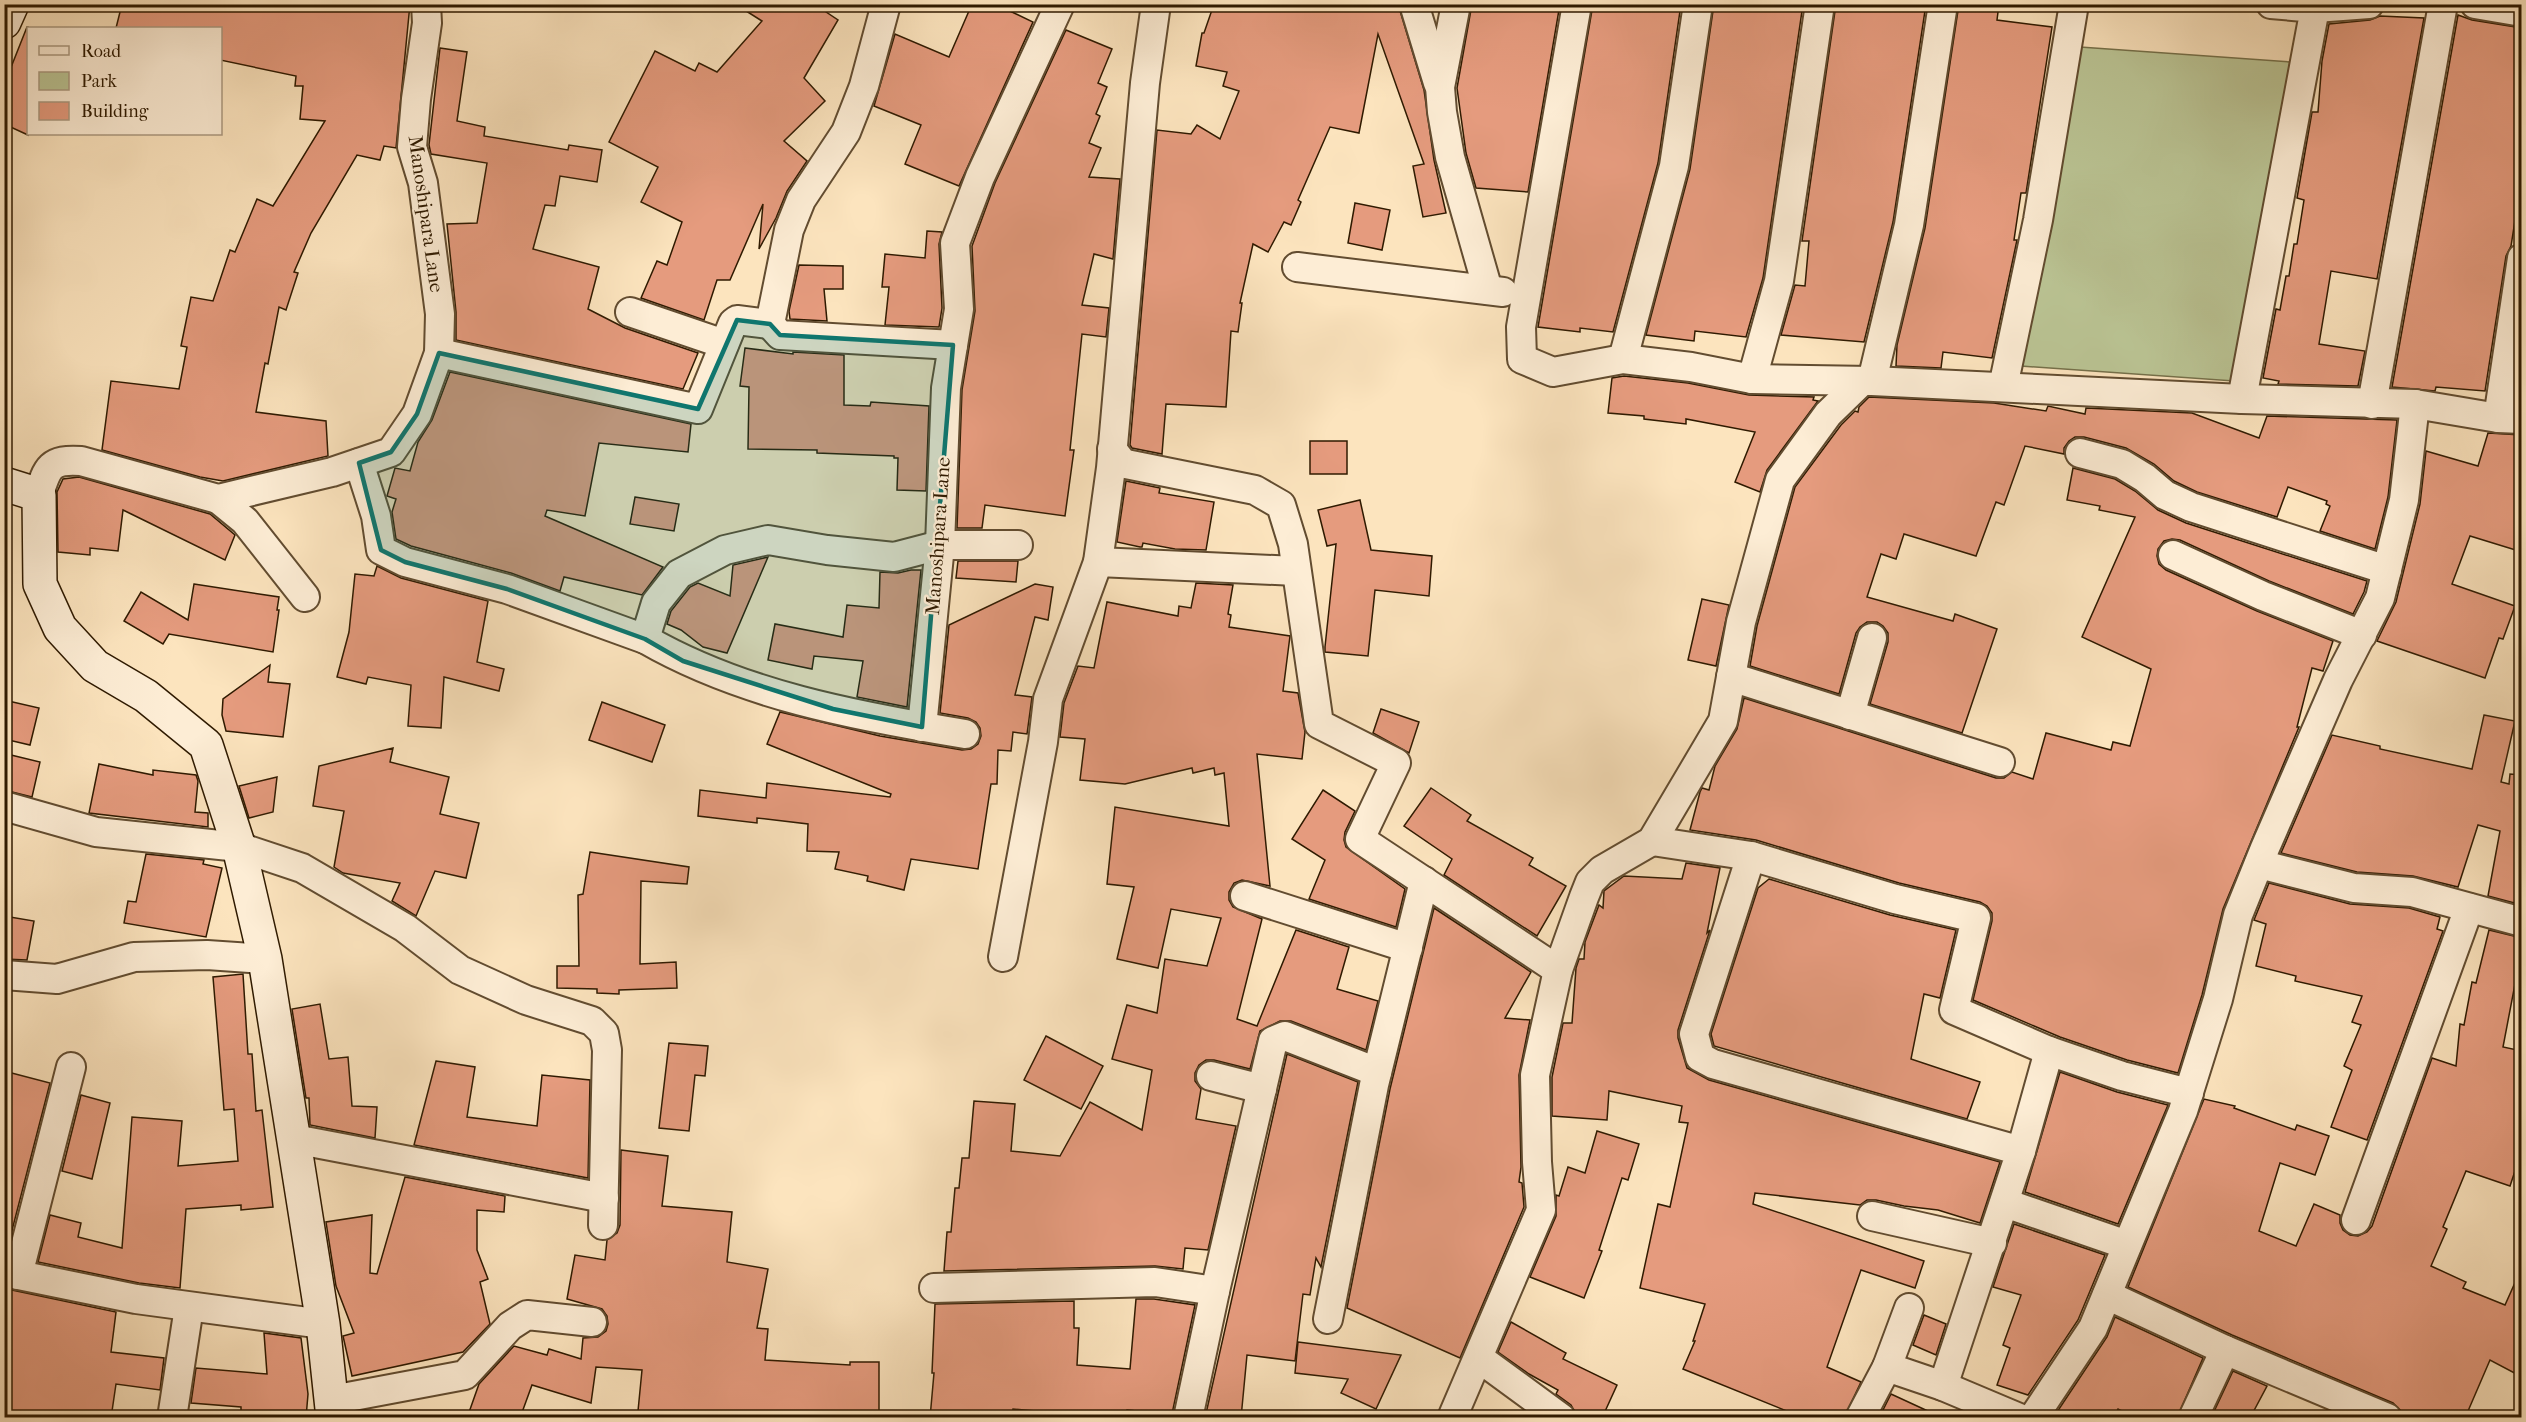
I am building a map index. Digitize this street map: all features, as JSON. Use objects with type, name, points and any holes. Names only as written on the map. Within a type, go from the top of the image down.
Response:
[{"type":"street","points":[[4,22],[12,4]]},
{"type":"street","name":"Manoshipara Lane","points":[[39,495],[45,475],[52,464],[63,460],[92,464],[218,500],[332,472],[391,453],[417,414],[439,353],[441,314],[423,183],[412,147],[427,23],[426,4]]},
{"type":"street","points":[[770,324],[789,230],[801,200],[846,132],[864,86],[886,4]]},
{"type":"street","name":"Manoshipara Lane","points":[[922,727],[940,545],[946,388],[959,309],[955,243],[963,216],[1060,4]]},
{"type":"street","points":[[1003,957],[1048,699],[1098,562],[1113,449],[1145,83],[1156,4]]},
{"type":"street","points":[[1414,4],[1440,87],[1450,157],[1488,290]]},
{"type":"street","points":[[1440,87],[1456,4]]},
{"type":"street","points":[[1577,4],[1521,327],[1522,359],[1553,372],[1623,359],[1691,367],[1752,379],[1867,381],[2242,399],[2415,404],[2510,418],[2522,258]]},
{"type":"street","points":[[1623,359],[1674,166],[1698,4]]},
{"type":"street","points":[[1752,379],[1779,281],[1820,4]]},
{"type":"street","points":[[1452,1418],[1541,1210],[1537,1162],[1535,1075],[1558,970],[1590,882],[1602,870],[1652,841],[1723,721],[1741,622],[1780,480],[1828,414],[1867,381],[1909,225],[1943,4]]},
{"type":"street","points":[[2003,387],[2038,220],[2074,4]]},
{"type":"street","points":[[2271,4],[2316,6],[2369,4]]},
{"type":"street","points":[[2372,404],[2443,4]]},
{"type":"street","points":[[2475,4],[2522,12]]},
{"type":"street","points":[[2242,399],[2316,6]]},
{"type":"street","points":[[1296,267],[1526,295]]},
{"type":"street","points":[[630,312],[724,344]]},
{"type":"street","points":[[439,353],[698,409],[733,323],[737,320],[770,324],[780,335],[953,345]]},
{"type":"street","points":[[2034,1418],[2093,1328],[2107,1295],[2189,1093],[2218,999],[2238,915],[2338,680],[2380,598],[2404,500],[2415,404]]},
{"type":"street","points":[[1113,449],[1126,464],[1255,490],[1281,505],[1293,544],[1319,724],[1396,763],[1360,839],[1558,970]]},
{"type":"street","points":[[2080,453],[2122,464],[2145,478],[2165,495],[2191,507],[2387,570]]},
{"type":"street","points":[[359,463],[376,516],[381,550],[405,562],[507,589],[645,639],[683,661],[750,685],[833,709],[965,734]]},
{"type":"street","points":[[4,484],[39,495],[40,584],[60,628],[95,666],[146,696],[206,745],[239,848],[265,959],[323,1324],[332,1409],[465,1375],[510,1326],[527,1315],[592,1322]]},
{"type":"street","points":[[218,500],[245,521],[305,597]]},
{"type":"street","points":[[645,639],[656,603],[679,574],[725,550],[768,540],[827,550],[894,556],[940,545],[1018,545]]},
{"type":"street","points":[[2173,555],[2263,596],[2362,635]]},
{"type":"street","points":[[1098,562],[1296,571]]},
{"type":"street","points":[[1850,715],[1872,638]]},
{"type":"street","points":[[1731,677],[2000,762]]},
{"type":"street","points":[[4,806],[96,832],[239,848],[302,868],[405,928],[460,970],[526,1000],[592,1021],[604,1033],[608,1050],[604,1212],[294,1139]]},
{"type":"street","points":[[1652,841],[1751,856],[1895,899],[1976,918],[1954,1010],[2049,1051],[2122,1076],[2189,1093]]},
{"type":"street","points":[[1751,856],[1694,1034],[1700,1057],[1713,1064],[2021,1151]]},
{"type":"street","points":[[2259,864],[2354,888],[2412,892],[2522,922]]},
{"type":"street","points":[[1328,1319],[1377,1072],[1424,881]]},
{"type":"street","points":[[1245,896],[1408,948]]},
{"type":"street","points":[[2356,1220],[2469,908]]},
{"type":"street","points":[[4,975],[57,979],[134,957],[207,955],[265,959]]},
{"type":"street","points":[[1188,1418],[1273,1041],[1285,1036],[1377,1072]]},
{"type":"street","points":[[1943,1386],[2005,1203],[2049,1051]]},
{"type":"street","points":[[71,1066],[11,1274],[189,1307],[323,1324]]},
{"type":"street","points":[[1211,1077],[1262,1089]]},
{"type":"street","points":[[2005,1203],[2127,1245]]},
{"type":"street","points":[[1872,1216],[1992,1243]]},
{"type":"street","points":[[934,1288],[1155,1282],[1215,1291]]},
{"type":"street","points":[[2107,1295],[2225,1350],[2387,1418]]},
{"type":"street","points":[[172,1418],[189,1307]]},
{"type":"street","points":[[1860,1418],[1887,1367],[1909,1308]]},
{"type":"street","points":[[2193,1418],[2225,1350]]},
{"type":"street","points":[[1479,1358],[1561,1418]]},
{"type":"street","points":[[1887,1367],[1943,1386],[2019,1418]]},
{"type":"highlighted area","points":[[737,320],[770,324],[780,335],[953,345],[922,727],[833,709],[683,661],[645,639],[507,589],[405,562],[381,550],[359,463],[391,452],[417,414],[439,353],[698,409]]},
{"type":"green space","points":[[2080,47],[2290,62],[2234,381],[2021,366]]},
{"type":"building","points":[[122,4],[410,4],[396,148],[384,146],[380,160],[357,155],[311,233],[294,272],[298,273],[286,310],[279,307],[256,412],[326,421],[328,456],[223,481],[200,477],[102,450],[111,381],[179,389],[187,347],[181,346],[191,297],[213,301],[230,250],[235,252],[257,199],[273,206],[325,121],[300,119],[303,86],[295,86],[296,76],[222,60],[222,27],[116,27]]},
{"type":"building","points":[[735,4],[814,4],[838,20],[804,78],[825,101],[784,141],[807,161],[787,191],[776,218],[759,249],[763,204],[730,280],[717,280],[704,320],[641,298],[657,261],[667,265],[682,222],[641,202],[658,167],[609,142],[655,51],[695,71],[699,63],[717,72],[762,21]]},
{"type":"building","points":[[972,4],[995,4],[1033,22],[959,186],[905,164],[921,125],[874,106],[895,34],[949,57]]},
{"type":"building","points":[[1214,4],[1398,4],[1424,90],[1434,160],[1446,213],[1423,217],[1413,166],[1424,164],[1378,34],[1359,133],[1330,127],[1298,200],[1301,202],[1291,225],[1284,222],[1268,252],[1253,244],[1240,303],[1242,303],[1238,332],[1231,331],[1226,407],[1166,404],[1162,454],[1132,448],[1130,445],[1157,130],[1191,134],[1197,125],[1220,139],[1239,91],[1223,86],[1227,72],[1196,66],[1202,33],[1204,33]]},
{"type":"building","points":[[1472,4],[1560,4],[1528,192],[1476,188],[1466,153],[1457,88]]},
{"type":"building","points":[[1593,4],[1681,4],[1658,163],[1613,332],[1580,328],[1580,332],[1538,327]]},
{"type":"building","points":[[1714,4],[1803,4],[1763,278],[1746,337],[1695,331],[1694,341],[1646,335],[1690,169]]},
{"type":"building","points":[[1836,4],[1926,4],[1893,222],[1864,342],[1781,335],[1795,285],[1805,286],[1809,241],[1802,241]]},
{"type":"building","points":[[1959,4],[1999,4],[1997,20],[2052,27],[2026,193],[2021,193],[2014,240],[2017,240],[1992,358],[1943,352],[1941,368],[1896,366],[1897,345],[1925,228]]},
{"type":"building","points":[[2458,15],[2472,20],[2522,28],[2522,195],[2519,195],[2511,246],[2506,256],[2485,391],[2436,387],[2435,391],[2392,387]]},
{"type":"building","points":[[2380,16],[2424,18],[2377,279],[2331,271],[2319,344],[2365,351],[2358,386],[2278,384],[2279,381],[2263,378],[2276,309],[2280,310],[2294,244],[2297,244],[2304,200],[2297,198],[2312,112],[2318,112],[2322,61],[2329,24],[2370,20]]},
{"type":"building","points":[[27,27],[27,135],[4,124],[4,85]]},
{"type":"building","points":[[1066,30],[1112,49],[1098,83],[1107,87],[1096,114],[1100,116],[1089,143],[1101,148],[1089,177],[1120,179],[1113,259],[1094,254],[1082,305],[1109,308],[1106,337],[1082,334],[1070,450],[1074,450],[1065,516],[985,505],[982,528],[957,528],[962,390],[975,311],[972,246],[995,183]]},
{"type":"building","points":[[440,48],[467,52],[457,121],[485,127],[484,136],[568,150],[569,145],[602,150],[597,182],[560,176],[555,206],[545,205],[533,249],[599,267],[588,309],[625,328],[698,353],[683,389],[456,340],[456,312],[447,224],[477,223],[487,163],[431,154],[429,145]]},
{"type":"building","points":[[1355,203],[1390,210],[1382,250],[1348,243]]},
{"type":"building","points":[[927,231],[942,232],[939,244],[942,308],[939,327],[885,325],[889,287],[882,287],[885,254],[925,258]]},
{"type":"building","points":[[799,265],[843,266],[843,289],[824,289],[827,321],[790,319],[789,311]]},
{"type":"building","points":[[745,348],[793,354],[793,352],[844,355],[844,405],[870,406],[871,402],[929,406],[926,491],[897,490],[898,458],[894,456],[817,453],[817,450],[748,449],[749,387],[740,386]]},
{"type":"building","points":[[450,372],[691,424],[688,452],[599,443],[585,516],[547,510],[545,516],[663,567],[642,595],[564,577],[560,591],[511,573],[411,546],[396,539],[392,512],[396,499],[387,496],[395,468],[410,471],[418,442],[432,420]]},
{"type":"building","points":[[1624,376],[1688,383],[1749,395],[1814,397],[1813,400],[1818,401],[1767,470],[1760,492],[1735,482],[1755,432],[1686,419],[1686,424],[1644,419],[1644,416],[1608,413],[1612,378]]},
{"type":"building","points":[[1869,397],[1994,403],[2046,411],[2048,406],[2085,414],[2086,408],[2192,413],[2259,438],[2267,416],[2397,420],[2388,497],[2375,549],[2320,531],[2330,506],[2326,504],[2327,501],[2288,487],[2277,517],[2197,492],[2174,481],[2154,464],[2126,448],[2084,437],[2075,437],[2069,441],[2064,448],[2064,454],[2025,446],[2004,505],[1996,502],[1976,556],[1904,534],[1896,559],[1881,554],[1867,597],[1953,621],[1955,614],[1997,629],[1962,733],[1870,704],[1888,642],[1888,633],[1877,622],[1867,622],[1856,633],[1839,694],[1750,666],[1757,626],[1795,487],[1841,425],[1855,411],[1858,412],[1859,407]]},
{"type":"building","points":[[2488,433],[2522,435],[2522,552],[2470,536],[2452,584],[2515,606],[2503,639],[2499,638],[2485,678],[2377,641],[2396,602],[2420,504],[2426,451],[2478,466]]},
{"type":"building","points":[[1310,441],[1347,441],[1347,474],[1310,474]]},
{"type":"building","points":[[2073,468],[2115,479],[2135,491],[2158,510],[2186,523],[2367,581],[2353,614],[2269,581],[2180,540],[2164,541],[2158,549],[2159,564],[2166,570],[2257,611],[2333,641],[2323,671],[2312,668],[2297,727],[2299,727],[2223,909],[2202,995],[2178,1073],[2127,1060],[2060,1037],[1973,1000],[1992,921],[1992,913],[1980,902],[1899,883],[1756,840],[1690,830],[1700,792],[1702,788],[1709,790],[1715,766],[1737,729],[1744,698],[1996,778],[2004,778],[2012,772],[2033,779],[2046,733],[2111,750],[2113,742],[2130,746],[2151,669],[2082,637],[2135,517],[2099,510],[2100,506],[2067,500]]},
{"type":"building","points":[[79,477],[210,514],[235,535],[225,560],[123,510],[118,551],[90,548],[90,555],[58,552],[57,492],[63,479]]},
{"type":"building","points":[[1126,481],[1160,488],[1159,493],[1214,502],[1206,550],[1175,549],[1143,543],[1140,547],[1117,542]]},
{"type":"building","points":[[635,497],[679,504],[674,531],[630,524]]},
{"type":"building","points":[[1360,500],[1371,550],[1432,556],[1429,596],[1375,590],[1368,656],[1325,652],[1336,544],[1327,546],[1318,510]]},
{"type":"building","points":[[768,557],[727,653],[703,647],[681,630],[667,624],[671,611],[690,587],[698,583],[730,596],[733,565]]},
{"type":"building","points":[[958,561],[1018,561],[1016,582],[956,578]]},
{"type":"building","points":[[377,566],[401,578],[488,601],[477,662],[504,669],[499,691],[444,677],[441,728],[408,726],[411,685],[368,677],[366,684],[337,677],[349,632],[355,574],[374,576]]},
{"type":"building","points":[[921,570],[907,707],[857,697],[863,661],[814,656],[812,669],[768,660],[775,624],[843,637],[847,605],[879,608],[880,572],[898,573]]},
{"type":"building","points":[[1196,583],[1233,585],[1228,614],[1231,615],[1229,627],[1290,636],[1283,691],[1298,693],[1305,732],[1302,759],[1257,754],[1270,886],[1242,880],[1234,883],[1229,892],[1229,900],[1233,907],[1262,919],[1237,1019],[1257,1026],[1296,930],[1349,947],[1337,989],[1378,1001],[1366,1050],[1291,1021],[1280,1021],[1260,1031],[1250,1069],[1214,1060],[1206,1060],[1199,1065],[1195,1073],[1195,1081],[1201,1089],[1196,1119],[1236,1126],[1208,1250],[1185,1248],[1183,1269],[1155,1266],[944,1271],[947,1232],[951,1232],[955,1188],[959,1188],[962,1158],[969,1158],[974,1101],[1015,1104],[1011,1151],[1060,1156],[1090,1102],[1142,1130],[1152,1070],[1112,1059],[1127,1005],[1157,1013],[1165,959],[1207,966],[1221,918],[1171,909],[1158,968],[1117,959],[1134,887],[1107,884],[1115,807],[1229,826],[1224,773],[1215,775],[1214,768],[1193,773],[1192,768],[1125,784],[1080,780],[1085,739],[1060,737],[1064,703],[1078,666],[1094,668],[1107,602],[1178,616],[1179,606],[1191,608]]},
{"type":"building","points":[[194,584],[279,597],[273,652],[169,634],[163,644],[124,621],[141,592],[188,620]]},
{"type":"building","points":[[1035,584],[1053,587],[1048,620],[1035,617],[1015,695],[1032,697],[1027,734],[1013,732],[1011,751],[998,750],[997,784],[991,784],[978,869],[911,859],[904,890],[867,881],[868,876],[835,869],[839,852],[807,851],[808,824],[757,818],[757,823],[698,816],[700,790],[766,798],[767,783],[890,797],[891,794],[767,744],[780,712],[880,736],[962,750],[971,749],[978,744],[981,736],[976,722],[968,718],[940,713],[949,625]]},
{"type":"building","points":[[1702,599],[1729,605],[1716,666],[1688,660]]},
{"type":"building","points":[[270,665],[268,682],[290,684],[283,737],[226,731],[222,715],[223,699]]},
{"type":"building","points":[[4,700],[39,708],[30,745],[4,739]]},
{"type":"building","points":[[602,702],[665,725],[652,762],[589,740]]},
{"type":"building","points":[[1381,709],[1419,722],[1409,753],[1373,733]]},
{"type":"building","points":[[2484,715],[2515,721],[2501,782],[2509,784],[2510,774],[2522,775],[2522,905],[2488,896],[2500,831],[2478,825],[2458,887],[2413,876],[2357,872],[2281,853],[2332,735],[2380,746],[2380,749],[2472,769]]},
{"type":"building","points":[[393,748],[390,762],[449,777],[440,814],[479,823],[466,878],[435,871],[416,916],[392,901],[400,883],[343,873],[334,867],[344,811],[313,806],[319,766]]},
{"type":"building","points":[[11,755],[40,762],[32,797],[4,790]]},
{"type":"building","points":[[99,764],[153,775],[153,770],[196,775],[198,781],[195,812],[208,813],[208,827],[89,813]]},
{"type":"building","points":[[277,777],[273,812],[249,818],[239,786]]},
{"type":"building","points":[[1431,788],[1471,815],[1467,821],[1533,858],[1529,865],[1566,886],[1537,936],[1444,875],[1452,859],[1404,826]]},
{"type":"building","points":[[1323,790],[1355,811],[1345,832],[1346,847],[1405,889],[1396,927],[1309,899],[1325,860],[1292,839]]},
{"type":"building","points":[[590,852],[689,867],[687,884],[641,881],[640,964],[676,962],[677,988],[619,990],[619,994],[597,993],[597,989],[557,988],[557,966],[579,966],[578,895],[583,894]]},
{"type":"building","points":[[146,854],[204,860],[203,864],[222,868],[206,937],[124,923],[128,901],[136,902]]},
{"type":"building","points":[[1686,863],[1720,868],[1707,933],[1710,930],[1678,1030],[1678,1038],[1687,1068],[1709,1080],[2000,1162],[1980,1223],[1938,1210],[1876,1200],[1867,1200],[1860,1205],[1755,1193],[1753,1204],[1924,1261],[1915,1288],[1861,1270],[1827,1367],[1861,1382],[1844,1418],[1804,1418],[1683,1369],[1695,1341],[1693,1341],[1705,1304],[1640,1288],[1658,1204],[1670,1207],[1688,1123],[1679,1122],[1682,1106],[1609,1091],[1607,1120],[1552,1116],[1552,1077],[1563,1023],[1572,1023],[1576,968],[1579,959],[1584,959],[1585,942],[1599,905],[1603,908],[1604,891],[1624,876],[1682,879]]},
{"type":"building","points":[[1769,879],[1890,915],[1956,930],[1940,998],[1924,994],[1911,1059],[1980,1082],[1967,1119],[1714,1046],[1711,1034],[1758,888]]},
{"type":"building","points":[[2269,883],[2350,904],[2409,908],[2440,917],[2437,929],[2443,931],[2367,1140],[2331,1127],[2352,1070],[2344,1066],[2361,1025],[2352,1022],[2362,996],[2295,981],[2296,976],[2256,966],[2266,924],[2254,920]]},
{"type":"building","points":[[1434,908],[1531,972],[1505,1018],[1530,1020],[1519,1075],[1521,1167],[1519,1182],[1522,1183],[1524,1207],[1460,1358],[1347,1308],[1390,1089]]},
{"type":"building","points":[[4,916],[34,921],[27,960],[4,959]]},
{"type":"building","points":[[2489,930],[2522,938],[2522,987],[2515,984],[2503,1047],[2522,1051],[2522,1150],[2510,1186],[2466,1171],[2443,1227],[2447,1229],[2431,1266],[2466,1282],[2463,1288],[2505,1305],[2522,1267],[2522,1377],[2490,1360],[2465,1418],[2416,1418],[2402,1412],[2393,1403],[2232,1335],[2128,1287],[2204,1099],[2235,1106],[2234,1108],[2295,1130],[2297,1125],[2329,1136],[2315,1175],[2280,1163],[2259,1231],[2296,1246],[2314,1204],[2340,1215],[2343,1230],[2350,1235],[2358,1236],[2367,1232],[2372,1226],[2432,1058],[2456,1066],[2460,1024],[2464,1025],[2472,982],[2476,983]]},
{"type":"building","points":[[243,974],[248,1054],[252,1054],[256,1111],[262,1110],[273,1207],[241,1210],[241,1205],[186,1209],[180,1288],[139,1283],[38,1262],[50,1215],[81,1223],[78,1237],[122,1248],[132,1117],[182,1121],[178,1166],[238,1161],[234,1109],[224,1110],[213,977]]},
{"type":"building","points":[[320,1004],[329,1059],[348,1057],[352,1106],[377,1107],[375,1138],[310,1125],[309,1098],[306,1098],[292,1009]]},
{"type":"building","points":[[1046,1036],[1103,1066],[1081,1109],[1024,1080]]},
{"type":"building","points":[[669,1043],[708,1046],[705,1076],[695,1075],[689,1131],[659,1128]]},
{"type":"building","points":[[1287,1054],[1358,1082],[1321,1267],[1316,1258],[1310,1295],[1303,1294],[1295,1361],[1247,1355],[1241,1418],[1205,1418]]},
{"type":"building","points":[[436,1061],[475,1067],[467,1117],[537,1126],[542,1075],[590,1080],[588,1178],[414,1145]]},
{"type":"building","points":[[4,1071],[50,1083],[9,1242],[4,1241]]},
{"type":"building","points":[[2060,1072],[2117,1092],[2168,1105],[2118,1224],[2025,1192]]},
{"type":"building","points":[[81,1095],[110,1103],[92,1179],[62,1171]]},
{"type":"building","points":[[1597,1131],[1639,1144],[1628,1180],[1622,1178],[1599,1250],[1602,1251],[1584,1298],[1530,1277],[1556,1216],[1556,1195],[1559,1196],[1568,1167],[1585,1173]]},
{"type":"building","points":[[621,1150],[668,1156],[662,1206],[732,1212],[727,1262],[768,1269],[757,1328],[768,1329],[765,1360],[850,1365],[850,1362],[879,1362],[879,1418],[693,1418],[638,1411],[642,1370],[596,1367],[591,1403],[532,1385],[520,1418],[467,1418],[479,1384],[514,1346],[547,1355],[549,1349],[581,1359],[583,1338],[598,1337],[606,1331],[607,1316],[602,1309],[567,1299],[575,1255],[605,1260],[607,1240],[617,1233],[620,1225]]},
{"type":"building","points":[[405,1177],[505,1196],[504,1212],[477,1210],[477,1250],[488,1279],[480,1282],[490,1324],[463,1352],[352,1376],[343,1336],[354,1333],[336,1286],[326,1222],[372,1215],[370,1273],[377,1274]]},
{"type":"building","points":[[2014,1224],[2105,1255],[2078,1320],[2028,1395],[1997,1385],[2010,1348],[2003,1345],[2021,1295],[1993,1287]]},
{"type":"building","points":[[7,1289],[116,1312],[111,1352],[164,1358],[160,1390],[116,1384],[111,1418],[4,1418],[4,1305]]},
{"type":"building","points":[[1136,1299],[1154,1299],[1195,1305],[1172,1414],[1127,1410],[1126,1415],[1086,1412],[1086,1418],[1057,1418],[1058,1413],[1013,1409],[1012,1415],[971,1412],[971,1418],[930,1418],[934,1373],[932,1373],[935,1304],[1074,1301],[1074,1328],[1079,1328],[1077,1365],[1130,1369]]},
{"type":"building","points":[[1924,1315],[1946,1324],[1936,1355],[1913,1345]]},
{"type":"building","points":[[2115,1317],[2203,1358],[2177,1418],[2135,1418],[2118,1409],[2113,1418],[2053,1418],[2107,1337]]},
{"type":"building","points":[[1511,1322],[1566,1353],[1563,1359],[1617,1385],[1602,1418],[1577,1416],[1571,1405],[1556,1394],[1558,1390],[1529,1374],[1498,1352]]},
{"type":"building","points":[[264,1333],[301,1338],[308,1394],[306,1418],[241,1418],[241,1407],[191,1403],[196,1368],[267,1374]]},
{"type":"building","points":[[1298,1342],[1401,1355],[1376,1409],[1341,1393],[1348,1379],[1295,1373]]},
{"type":"building","points":[[2233,1371],[2267,1386],[2250,1418],[2211,1418]]},
{"type":"building","points":[[1891,1394],[1943,1418],[1879,1418]]}]
